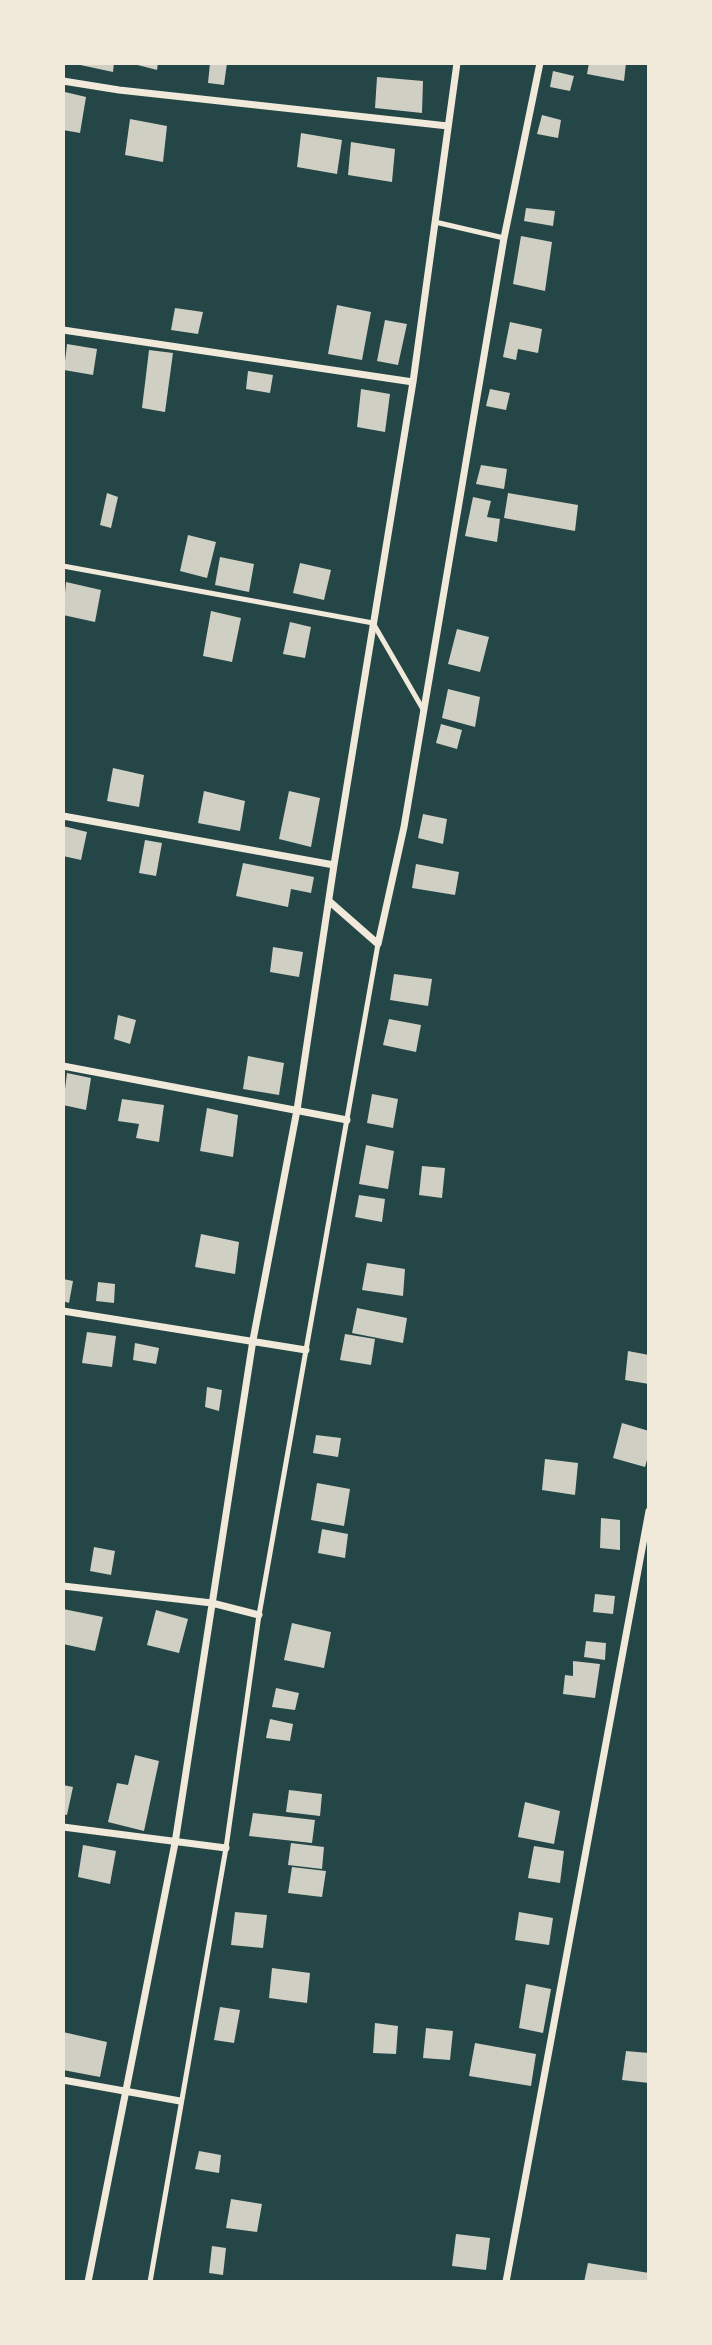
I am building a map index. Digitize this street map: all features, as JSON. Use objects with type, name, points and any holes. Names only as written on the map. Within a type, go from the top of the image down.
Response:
[{"type":"street","points":[[88,2282],[175,1843],[253,1340],[297,1110],[413,382],[457,63]]},
{"type":"street","points":[[329,901],[378,944],[404,827],[504,238],[540,63]]},
{"type":"street","points":[[63,81],[119,90],[448,126]]},
{"type":"street","points":[[63,330],[413,382]]},
{"type":"street","points":[[63,817],[334,865]]},
{"type":"street","points":[[63,1066],[347,1120]]},
{"type":"street","points":[[63,1311],[306,1350]]},
{"type":"street","points":[[506,2282],[649,1511]]},
{"type":"street","points":[[63,1586],[212,1603],[260,1615]]},
{"type":"street","points":[[63,1827],[226,1848]]},
{"type":"street","points":[[63,2080],[180,2101]]},
{"type":"lane","points":[[435,222],[504,238]]},
{"type":"lane","points":[[63,566],[373,623],[424,711]]},
{"type":"lane","points":[[150,2282],[226,1848],[260,1615],[378,944]]},
{"type":"shaded area","points":[[63,63],[649,63],[649,2282],[63,2282]]},
{"type":"building","points":[[71,63],[114,63],[113,72]]},
{"type":"building","points":[[130,63],[158,63],[157,70]]},
{"type":"building","points":[[210,63],[227,63],[224,85],[208,83]]},
{"type":"building","points":[[589,63],[626,63],[624,81],[587,74]]},
{"type":"building","points":[[553,71],[574,76],[570,91],[550,87]]},
{"type":"building","points":[[377,77],[423,81],[422,113],[375,108]]},
{"type":"building","points":[[65,92],[86,97],[80,133],[63,130]]},
{"type":"building","points":[[542,115],[561,120],[558,138],[537,134]]},
{"type":"building","points":[[130,119],[167,126],[163,162],[125,155]]},
{"type":"building","points":[[301,133],[342,140],[337,174],[297,167]]},
{"type":"building","points":[[351,142],[395,149],[392,182],[348,175]]},
{"type":"building","points":[[526,208],[555,211],[553,226],[524,221]]},
{"type":"building","points":[[521,236],[552,242],[545,291],[513,284]]},
{"type":"building","points":[[337,305],[371,312],[362,360],[328,354]]},
{"type":"building","points":[[175,308],[203,312],[198,334],[171,330]]},
{"type":"building","points":[[385,320],[407,324],[398,365],[377,361]]},
{"type":"building","points":[[510,322],[542,329],[538,353],[518,349],[516,360],[503,357]]},
{"type":"building","points":[[67,344],[97,349],[93,375],[64,370]]},
{"type":"building","points":[[149,350],[173,353],[165,412],[142,408]]},
{"type":"building","points":[[248,371],[273,375],[270,393],[246,389]]},
{"type":"building","points":[[361,389],[390,394],[385,432],[357,427]]},
{"type":"building","points":[[490,389],[510,393],[506,410],[486,406]]},
{"type":"building","points":[[481,465],[507,469],[504,489],[476,484]]},
{"type":"building","points":[[107,493],[118,497],[111,528],[100,525]]},
{"type":"building","points":[[508,493],[578,505],[575,531],[504,518]]},
{"type":"building","points":[[473,497],[491,501],[487,517],[500,519],[497,542],[465,536]]},
{"type":"building","points":[[188,535],[216,542],[207,578],[180,571]]},
{"type":"building","points":[[220,557],[254,564],[249,592],[215,585]]},
{"type":"building","points":[[300,563],[331,570],[324,600],[293,593]]},
{"type":"building","points":[[66,582],[101,590],[95,622],[63,615]]},
{"type":"building","points":[[211,611],[241,618],[232,662],[203,656]]},
{"type":"building","points":[[290,622],[311,627],[305,658],[283,654]]},
{"type":"building","points":[[457,629],[489,637],[480,672],[448,664]]},
{"type":"building","points":[[448,689],[480,697],[475,727],[442,718]]},
{"type":"building","points":[[441,724],[462,730],[457,749],[436,743]]},
{"type":"building","points":[[113,768],[144,775],[139,807],[107,801]]},
{"type":"building","points":[[204,791],[245,801],[240,831],[198,823]]},
{"type":"building","points":[[289,791],[320,798],[311,847],[279,839]]},
{"type":"building","points":[[423,814],[447,819],[443,844],[418,838]]},
{"type":"building","points":[[63,826],[87,832],[81,860],[63,856]]},
{"type":"building","points":[[145,840],[162,843],[156,876],[139,873]]},
{"type":"building","points":[[243,863],[314,877],[311,893],[291,889],[288,907],[236,896]]},
{"type":"building","points":[[416,864],[459,872],[455,895],[412,888]]},
{"type":"building","points":[[273,947],[303,952],[299,977],[270,972]]},
{"type":"building","points":[[394,974],[432,979],[428,1006],[390,1000]]},
{"type":"building","points":[[118,1015],[136,1020],[130,1044],[114,1039]]},
{"type":"building","points":[[389,1019],[421,1025],[416,1052],[383,1045]]},
{"type":"building","points":[[248,1056],[284,1063],[279,1095],[243,1089]]},
{"type":"building","points":[[67,1073],[91,1078],[86,1110],[63,1105]]},
{"type":"building","points":[[372,1094],[398,1099],[393,1128],[367,1123]]},
{"type":"building","points":[[122,1099],[164,1105],[159,1142],[136,1138],[139,1124],[118,1121]]},
{"type":"building","points":[[207,1108],[238,1115],[233,1157],[200,1151]]},
{"type":"building","points":[[366,1145],[394,1151],[388,1189],[359,1184]]},
{"type":"building","points":[[422,1166],[445,1168],[442,1198],[419,1195]]},
{"type":"building","points":[[359,1195],[385,1199],[382,1222],[355,1217]]},
{"type":"building","points":[[201,1234],[239,1242],[235,1274],[195,1267]]},
{"type":"building","points":[[367,1263],[405,1269],[403,1296],[362,1290]]},
{"type":"building","points":[[63,1279],[73,1281],[69,1303],[63,1301]]},
{"type":"building","points":[[98,1282],[115,1284],[114,1303],[96,1301]]},
{"type":"building","points":[[357,1308],[407,1318],[403,1343],[352,1333]]},
{"type":"building","points":[[87,1332],[116,1336],[112,1367],[82,1363]]},
{"type":"building","points":[[345,1334],[375,1339],[371,1365],[340,1360]]},
{"type":"building","points":[[135,1343],[159,1348],[156,1364],[133,1360]]},
{"type":"building","points":[[628,1351],[649,1355],[649,1384],[625,1380]]},
{"type":"building","points":[[207,1387],[222,1390],[219,1411],[205,1407]]},
{"type":"building","points":[[622,1423],[649,1431],[649,1453],[645,1467],[613,1458]]},
{"type":"building","points":[[316,1435],[341,1438],[338,1457],[313,1453]]},
{"type":"building","points":[[545,1459],[578,1463],[575,1495],[542,1490]]},
{"type":"building","points":[[317,1483],[350,1489],[344,1526],[311,1520]]},
{"type":"building","points":[[601,1518],[620,1520],[620,1550],[600,1548]]},
{"type":"building","points":[[322,1529],[348,1534],[345,1558],[318,1553]]},
{"type":"building","points":[[94,1547],[115,1551],[111,1575],[90,1571]]},
{"type":"building","points":[[595,1594],[615,1596],[613,1614],[593,1612]]},
{"type":"building","points":[[63,1609],[103,1617],[95,1651],[63,1644]]},
{"type":"building","points":[[156,1610],[188,1619],[179,1653],[147,1645]]},
{"type":"building","points":[[292,1623],[331,1632],[324,1668],[284,1660]]},
{"type":"building","points":[[586,1641],[606,1643],[605,1660],[584,1657]]},
{"type":"building","points":[[573,1661],[600,1664],[595,1698],[563,1694],[565,1675],[573,1676]]},
{"type":"building","points":[[276,1688],[299,1693],[295,1710],[272,1707]]},
{"type":"building","points":[[270,1719],[293,1724],[290,1741],[266,1738]]},
{"type":"building","points":[[135,1755],[159,1761],[144,1831],[108,1822],[117,1783],[128,1785]]},
{"type":"building","points":[[63,1785],[73,1787],[67,1815],[63,1814]]},
{"type":"building","points":[[289,1790],[322,1794],[320,1816],[286,1812]]},
{"type":"building","points":[[525,1802],[560,1811],[554,1844],[518,1837]]},
{"type":"building","points":[[253,1813],[315,1820],[312,1843],[249,1836]]},
{"type":"building","points":[[291,1843],[324,1847],[322,1869],[288,1865]]},
{"type":"building","points":[[83,1845],[116,1851],[110,1884],[78,1877]]},
{"type":"building","points":[[534,1846],[564,1851],[560,1883],[528,1878]]},
{"type":"building","points":[[292,1867],[326,1871],[322,1897],[288,1893]]},
{"type":"building","points":[[235,1912],[267,1915],[263,1948],[231,1945]]},
{"type":"building","points":[[519,1912],[553,1918],[549,1945],[515,1940]]},
{"type":"building","points":[[272,1968],[310,1973],[307,2003],[269,1998]]},
{"type":"building","points":[[526,1984],[551,1989],[543,2033],[519,2028]]},
{"type":"building","points":[[220,2007],[240,2010],[234,2043],[214,2040]]},
{"type":"building","points":[[375,2023],[398,2026],[396,2054],[373,2053]]},
{"type":"building","points":[[426,2028],[453,2031],[450,2060],[423,2058]]},
{"type":"building","points":[[63,2032],[107,2042],[100,2077],[63,2070]]},
{"type":"building","points":[[475,2043],[536,2054],[531,2086],[469,2076]]},
{"type":"building","points":[[626,2051],[649,2053],[649,2083],[622,2080]]},
{"type":"building","points":[[199,2151],[221,2155],[219,2173],[195,2169]]},
{"type":"building","points":[[231,2199],[262,2204],[257,2232],[226,2228]]},
{"type":"building","points":[[456,2234],[490,2238],[486,2270],[452,2266]]},
{"type":"building","points":[[212,2246],[226,2248],[223,2275],[209,2273]]},
{"type":"building","points":[[588,2263],[649,2273],[649,2282],[584,2282]]}]
